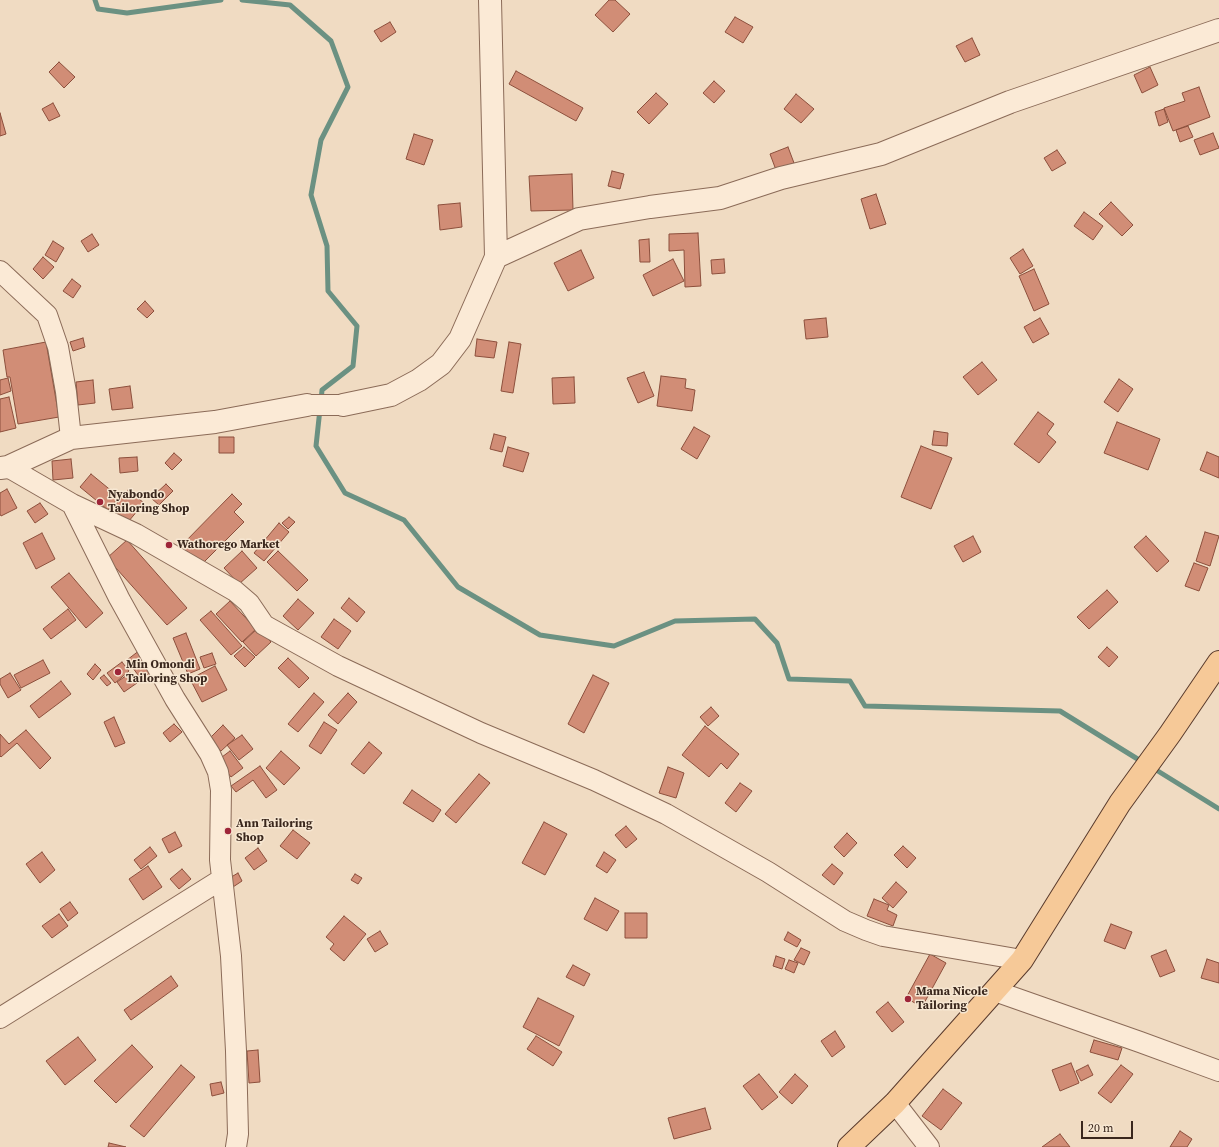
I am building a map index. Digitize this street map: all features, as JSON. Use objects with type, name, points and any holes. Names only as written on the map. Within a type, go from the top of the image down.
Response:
[{"type":"main road","points":[[848,1147],[895,1103],[1008,976],[1120,803],[1170,734],[1219,662]]},
{"type":"street","points":[[4,467],[71,438],[215,422],[307,405],[343,405],[392,395],[420,380],[441,364],[460,339],[496,257],[490,0]]},
{"type":"street","points":[[496,257],[579,219],[650,207],[720,198],[782,178],[881,154],[1010,102],[1219,30]]},
{"type":"street","points":[[0,271],[46,315],[58,347],[66,392],[71,438]]},
{"type":"street","points":[[4,467],[72,504],[136,534],[235,591],[249,603],[264,625],[338,666],[481,733],[594,780],[666,814],[768,872],[846,921],[882,936],[994,955],[1008,976],[1133,1039],[1219,1071]]},
{"type":"street","points":[[72,504],[119,598],[175,699],[210,754],[218,772],[220,790],[220,860],[231,956],[236,1043],[238,1134],[236,1147]]},
{"type":"street","points":[[0,1018],[222,879]]},
{"type":"street","points":[[895,1103],[929,1147]]},
{"type":"building","points":[[609,0],[615,0],[630,14],[613,32],[595,15]]},
{"type":"building","points":[[735,17],[753,27],[743,43],[725,32]]},
{"type":"building","points":[[390,22],[396,32],[381,42],[374,31]]},
{"type":"building","points":[[972,38],[980,55],[965,62],[956,46]]},
{"type":"building","points":[[59,62],[75,77],[64,88],[49,72]]},
{"type":"building","points":[[1150,67],[1158,85],[1142,93],[1134,75]]},
{"type":"building","points":[[516,71],[583,108],[576,121],[509,84]]},
{"type":"building","points":[[714,81],[725,91],[714,103],[703,93]]},
{"type":"building","points":[[1199,87],[1210,117],[1173,131],[1164,108],[1185,101],[1182,93]]},
{"type":"building","points":[[656,93],[668,104],[649,124],[637,112]]},
{"type":"building","points":[[796,94],[814,109],[801,123],[784,109]]},
{"type":"building","points":[[53,103],[60,116],[49,121],[42,109]]},
{"type":"building","points":[[1164,109],[1168,122],[1159,126],[1155,112]]},
{"type":"building","points":[[0,113],[6,134],[0,136]]},
{"type":"building","points":[[1188,126],[1193,137],[1180,142],[1176,130]]},
{"type":"building","points":[[1213,133],[1219,148],[1200,155],[1194,140]]},
{"type":"building","points":[[414,134],[433,140],[424,165],[406,159]]},
{"type":"building","points":[[788,147],[794,163],[776,170],[770,154]]},
{"type":"building","points":[[1057,150],[1066,163],[1052,171],[1044,158]]},
{"type":"building","points":[[612,171],[624,174],[620,189],[608,186]]},
{"type":"building","points":[[572,174],[573,210],[531,211],[529,176]]},
{"type":"building","points":[[876,194],[886,224],[870,229],[861,199]]},
{"type":"building","points":[[1111,202],[1133,225],[1122,236],[1099,214]]},
{"type":"building","points":[[460,203],[462,227],[440,230],[438,205]]},
{"type":"building","points":[[1084,212],[1103,226],[1093,240],[1074,226]]},
{"type":"building","points":[[698,233],[701,286],[685,287],[684,250],[669,251],[669,234]]},
{"type":"building","points":[[92,234],[99,245],[88,252],[81,241]]},
{"type":"building","points":[[649,239],[650,262],[640,262],[639,240]]},
{"type":"building","points":[[53,241],[64,248],[56,262],[45,255]]},
{"type":"building","points":[[1023,249],[1033,266],[1020,274],[1010,258]]},
{"type":"building","points":[[581,250],[594,278],[568,291],[554,263]]},
{"type":"building","points":[[43,257],[54,267],[43,279],[33,269]]},
{"type":"building","points":[[673,259],[684,281],[653,296],[643,275]]},
{"type":"building","points":[[724,259],[725,273],[712,274],[711,260]]},
{"type":"building","points":[[1034,269],[1049,304],[1034,311],[1019,276]]},
{"type":"building","points":[[72,279],[81,286],[73,298],[63,291]]},
{"type":"building","points":[[145,301],[154,311],[147,318],[137,309]]},
{"type":"building","points":[[826,318],[828,337],[806,339],[804,320]]},
{"type":"building","points":[[1040,318],[1049,334],[1033,343],[1024,327]]},
{"type":"building","points":[[83,338],[85,347],[73,351],[70,342]]},
{"type":"building","points":[[477,339],[497,342],[494,358],[475,356]]},
{"type":"building","points":[[46,342],[59,417],[18,424],[10,377],[7,377],[3,350]]},
{"type":"building","points":[[509,342],[521,344],[513,393],[501,391]]},
{"type":"building","points":[[982,362],[997,380],[978,395],[963,377]]},
{"type":"building","points":[[644,372],[654,396],[638,403],[627,378]]},
{"type":"building","points":[[661,376],[686,379],[685,388],[695,390],[692,411],[657,406]]},
{"type":"building","points":[[574,377],[575,403],[553,404],[552,378]]},
{"type":"building","points":[[8,378],[11,391],[0,395],[0,380]]},
{"type":"building","points":[[1119,379],[1133,389],[1118,412],[1104,402]]},
{"type":"building","points":[[93,380],[95,403],[78,405],[76,382]]},
{"type":"building","points":[[130,386],[133,408],[112,410],[109,389]]},
{"type":"building","points":[[9,397],[16,428],[0,432],[0,399]]},
{"type":"building","points":[[1038,412],[1054,424],[1047,434],[1056,442],[1039,463],[1014,444]]},
{"type":"building","points":[[1117,422],[1160,439],[1148,470],[1104,453]]},
{"type":"building","points":[[694,427],[710,436],[697,459],[681,449]]},
{"type":"building","points":[[934,431],[948,433],[947,446],[932,445]]},
{"type":"building","points":[[494,434],[506,437],[502,452],[490,449]]},
{"type":"building","points":[[219,437],[234,437],[234,453],[219,453]]},
{"type":"building","points":[[921,446],[952,458],[931,509],[901,497]]},
{"type":"building","points":[[508,447],[529,453],[523,472],[503,466]]},
{"type":"building","points":[[1207,452],[1219,457],[1219,478],[1200,470]]},
{"type":"building","points":[[174,453],[182,460],[172,470],[165,463]]},
{"type":"building","points":[[137,457],[138,471],[120,473],[119,458]]},
{"type":"building","points":[[71,459],[73,478],[53,480],[52,461]]},
{"type":"building","points":[[91,474],[119,497],[108,510],[80,487]]},
{"type":"building","points":[[166,484],[173,491],[159,505],[151,498]]},
{"type":"building","points":[[7,489],[17,508],[1,516],[0,493]]},
{"type":"building","points":[[128,490],[144,503],[128,522],[112,509]]},
{"type":"building","points":[[232,494],[242,504],[234,512],[244,522],[200,566],[181,546]]},
{"type":"building","points":[[40,503],[48,514],[35,523],[27,511]]},
{"type":"building","points":[[289,517],[295,522],[288,529],[282,523]]},
{"type":"building","points":[[279,523],[289,532],[264,561],[254,553]]},
{"type":"building","points":[[1205,532],[1219,536],[1210,566],[1196,561]]},
{"type":"building","points":[[42,533],[55,559],[36,569],[23,543]]},
{"type":"building","points":[[973,536],[981,552],[963,562],[954,546]]},
{"type":"building","points":[[1146,536],[1169,561],[1157,572],[1134,547]]},
{"type":"building","points":[[127,540],[187,608],[167,625],[107,558]]},
{"type":"building","points":[[242,551],[257,568],[239,584],[224,568]]},
{"type":"building","points":[[278,551],[308,580],[297,591],[267,562]]},
{"type":"building","points":[[1194,563],[1208,568],[1199,591],[1185,586]]},
{"type":"building","points":[[69,573],[103,613],[86,628],[51,587]]},
{"type":"building","points":[[1107,590],[1118,602],[1089,629],[1077,617]]},
{"type":"building","points":[[349,598],[365,612],[357,622],[341,608]]},
{"type":"building","points":[[298,599],[314,613],[298,630],[283,616]]},
{"type":"building","points":[[230,601],[256,629],[242,642],[216,614]]},
{"type":"building","points":[[68,609],[76,620],[51,639],[43,629]]},
{"type":"building","points":[[211,611],[242,646],[231,655],[200,620]]},
{"type":"building","points":[[334,619],[351,631],[338,649],[321,637]]},
{"type":"building","points":[[258,628],[271,642],[256,656],[243,642]]},
{"type":"building","points":[[186,633],[200,669],[188,674],[173,638]]},
{"type":"building","points":[[244,647],[255,657],[245,667],[234,656]]},
{"type":"building","points":[[1107,647],[1118,657],[1109,667],[1098,657]]},
{"type":"building","points":[[140,650],[154,670],[141,679],[127,660]]},
{"type":"building","points":[[212,653],[216,664],[204,668],[200,657]]},
{"type":"building","points":[[288,658],[309,678],[299,688],[278,668]]},
{"type":"building","points":[[43,660],[50,673],[21,688],[14,675]]},
{"type":"building","name":"Min Omondi Tailoring Shop","points":[[122,662],[129,671],[115,683],[107,673]]},
{"type":"building","points":[[95,664],[101,670],[93,680],[87,674]]},
{"type":"building","points":[[215,666],[227,690],[202,702],[190,679]]},
{"type":"building","points":[[10,673],[21,690],[8,698],[0,684],[0,679]]},
{"type":"building","points":[[130,673],[137,683],[124,692],[117,682]]},
{"type":"building","points":[[104,675],[111,683],[107,686],[100,678]]},
{"type":"building","points":[[593,675],[609,683],[584,733],[568,724]]},
{"type":"building","points":[[61,681],[71,694],[39,718],[30,706]]},
{"type":"building","points":[[314,693],[324,702],[298,732],[288,724]]},
{"type":"building","points":[[348,693],[357,702],[338,724],[328,715]]},
{"type":"building","points":[[711,707],[719,716],[708,726],[700,717]]},
{"type":"building","points":[[114,717],[125,743],[115,747],[104,722]]},
{"type":"building","points":[[324,722],[337,730],[321,754],[309,746]]},
{"type":"building","points":[[174,724],[182,732],[170,742],[163,733]]},
{"type":"building","points":[[223,725],[235,738],[221,751],[209,739]]},
{"type":"building","points":[[705,726],[739,754],[727,769],[721,763],[709,777],[682,755]]},
{"type":"building","points":[[26,730],[51,758],[40,769],[17,743],[1,757],[0,756],[0,734],[9,744]]},
{"type":"building","points":[[242,735],[253,749],[239,760],[227,745]]},
{"type":"building","points":[[369,742],[382,753],[364,774],[351,764]]},
{"type":"building","points":[[230,751],[243,768],[231,777],[218,760]]},
{"type":"building","points":[[281,751],[300,768],[284,785],[266,768]]},
{"type":"building","points":[[260,766],[277,790],[266,798],[253,780],[236,792],[231,786]]},
{"type":"building","points":[[668,767],[684,773],[676,798],[659,793]]},
{"type":"building","points":[[479,774],[490,783],[456,823],[445,814]]},
{"type":"building","points":[[740,783],[752,791],[736,812],[725,803]]},
{"type":"building","points":[[412,790],[441,810],[433,822],[403,803]]},
{"type":"building","points":[[544,822],[567,834],[545,875],[522,863]]},
{"type":"building","points":[[626,826],[637,839],[626,848],[615,835]]},
{"type":"building","points":[[293,830],[310,843],[297,859],[280,846]]},
{"type":"building","points":[[175,832],[182,846],[169,853],[162,839]]},
{"type":"building","points":[[847,833],[857,843],[844,857],[834,847]]},
{"type":"building","points":[[903,846],[916,858],[907,868],[894,855]]},
{"type":"building","points":[[150,847],[157,856],[141,869],[134,860]]},
{"type":"building","points":[[258,848],[267,861],[254,870],[245,858]]},
{"type":"building","points":[[42,852],[55,870],[40,883],[26,864]]},
{"type":"building","points":[[604,852],[616,860],[607,873],[596,866]]},
{"type":"building","points":[[832,864],[843,873],[834,885],[822,875]]},
{"type":"building","points":[[148,866],[162,887],[143,900],[129,879]]},
{"type":"building","points":[[182,869],[191,879],[179,889],[170,879]]},
{"type":"building","points":[[238,873],[242,881],[233,887],[228,879]]},
{"type":"building","points":[[355,874],[362,878],[358,884],[351,880]]},
{"type":"building","points":[[896,882],[907,892],[893,908],[882,898]]},
{"type":"building","points":[[595,898],[619,911],[607,931],[584,919]]},
{"type":"building","points":[[874,899],[889,905],[887,910],[897,915],[893,926],[867,916]]},
{"type":"building","points":[[70,902],[78,913],[68,921],[60,909]]},
{"type":"building","points":[[625,913],[647,913],[647,938],[625,938]]},
{"type":"building","points":[[59,914],[68,926],[52,938],[42,926]]},
{"type":"building","points":[[344,916],[366,934],[344,961],[330,949],[334,944],[326,937]]},
{"type":"building","points":[[1111,924],[1132,932],[1125,949],[1104,941]]},
{"type":"building","points":[[380,931],[388,944],[375,952],[367,939]]},
{"type":"building","points":[[788,932],[801,940],[797,947],[784,940]]},
{"type":"building","points":[[801,948],[810,952],[804,965],[794,960]]},
{"type":"building","points":[[1166,950],[1175,971],[1160,977],[1151,956]]},
{"type":"building","points":[[930,954],[946,963],[922,1007],[906,998]]},
{"type":"building","points":[[776,956],[785,959],[782,969],[773,966]]},
{"type":"building","points":[[1207,959],[1219,963],[1219,983],[1201,978]]},
{"type":"building","points":[[789,960],[798,963],[794,973],[785,969]]},
{"type":"building","points":[[573,965],[590,974],[584,986],[566,977]]},
{"type":"building","points":[[171,976],[178,986],[131,1020],[124,1010]]},
{"type":"building","points":[[538,998],[574,1016],[559,1046],[523,1027]]},
{"type":"building","points":[[888,1002],[904,1022],[892,1032],[876,1012]]},
{"type":"building","points":[[835,1031],[845,1047],[832,1057],[821,1041]]},
{"type":"building","points":[[536,1036],[562,1052],[553,1066],[527,1049]]},
{"type":"building","points":[[78,1037],[96,1060],[65,1085],[46,1061]]},
{"type":"building","points":[[1094,1040],[1122,1048],[1118,1060],[1090,1052]]},
{"type":"building","points":[[132,1045],[153,1067],[116,1103],[94,1081]]},
{"type":"building","points":[[258,1050],[260,1082],[249,1083],[247,1051]]},
{"type":"building","points":[[1071,1063],[1079,1083],[1060,1091],[1052,1070]]},
{"type":"building","points":[[181,1065],[195,1077],[144,1137],[130,1126]]},
{"type":"building","points":[[1088,1065],[1093,1075],[1081,1081],[1076,1071]]},
{"type":"building","points":[[1121,1065],[1133,1074],[1111,1103],[1098,1093]]},
{"type":"building","points":[[759,1074],[778,1097],[762,1110],[743,1086]]},
{"type":"building","points":[[795,1074],[808,1086],[792,1104],[779,1092]]},
{"type":"building","points":[[221,1082],[224,1093],[212,1096],[210,1084]]},
{"type":"building","points":[[943,1089],[962,1103],[941,1130],[922,1116]]},
{"type":"building","points":[[705,1108],[711,1129],[674,1139],[668,1118]]},
{"type":"building","points":[[1180,1131],[1192,1139],[1187,1147],[1170,1147]]},
{"type":"building","points":[[1060,1134],[1070,1147],[1042,1147]]},
{"type":"building","points":[[109,1143],[126,1147],[108,1147]]},
{"type":"waterway","points":[[95,0],[98,9],[127,13],[221,0]]},
{"type":"waterway","points":[[242,0],[290,5],[331,41],[348,87],[321,140],[311,195],[327,246],[328,291],[357,326],[353,366],[322,390],[321,401]]},
{"type":"waterway","points":[[320,409],[316,446],[345,493],[404,520],[458,587],[540,635],[614,646],[675,621],[755,619],[777,643],[789,679],[850,681],[865,706],[1060,711],[1144,763]]},
{"type":"waterway","points":[[1153,768],[1219,809]]},
{"type":"place","name":"Nyabondo Tailoring Shop","points":[[100,502]]},
{"type":"place","name":"Wathorego Market","points":[[169,545]]},
{"type":"place","name":"Min Omondi Tailoring Shop","points":[[118,672]]},
{"type":"place","name":"Ann Tailoring Shop","points":[[228,831]]},
{"type":"place","name":"Mama Nicole Tailoring","points":[[908,999]]}]
